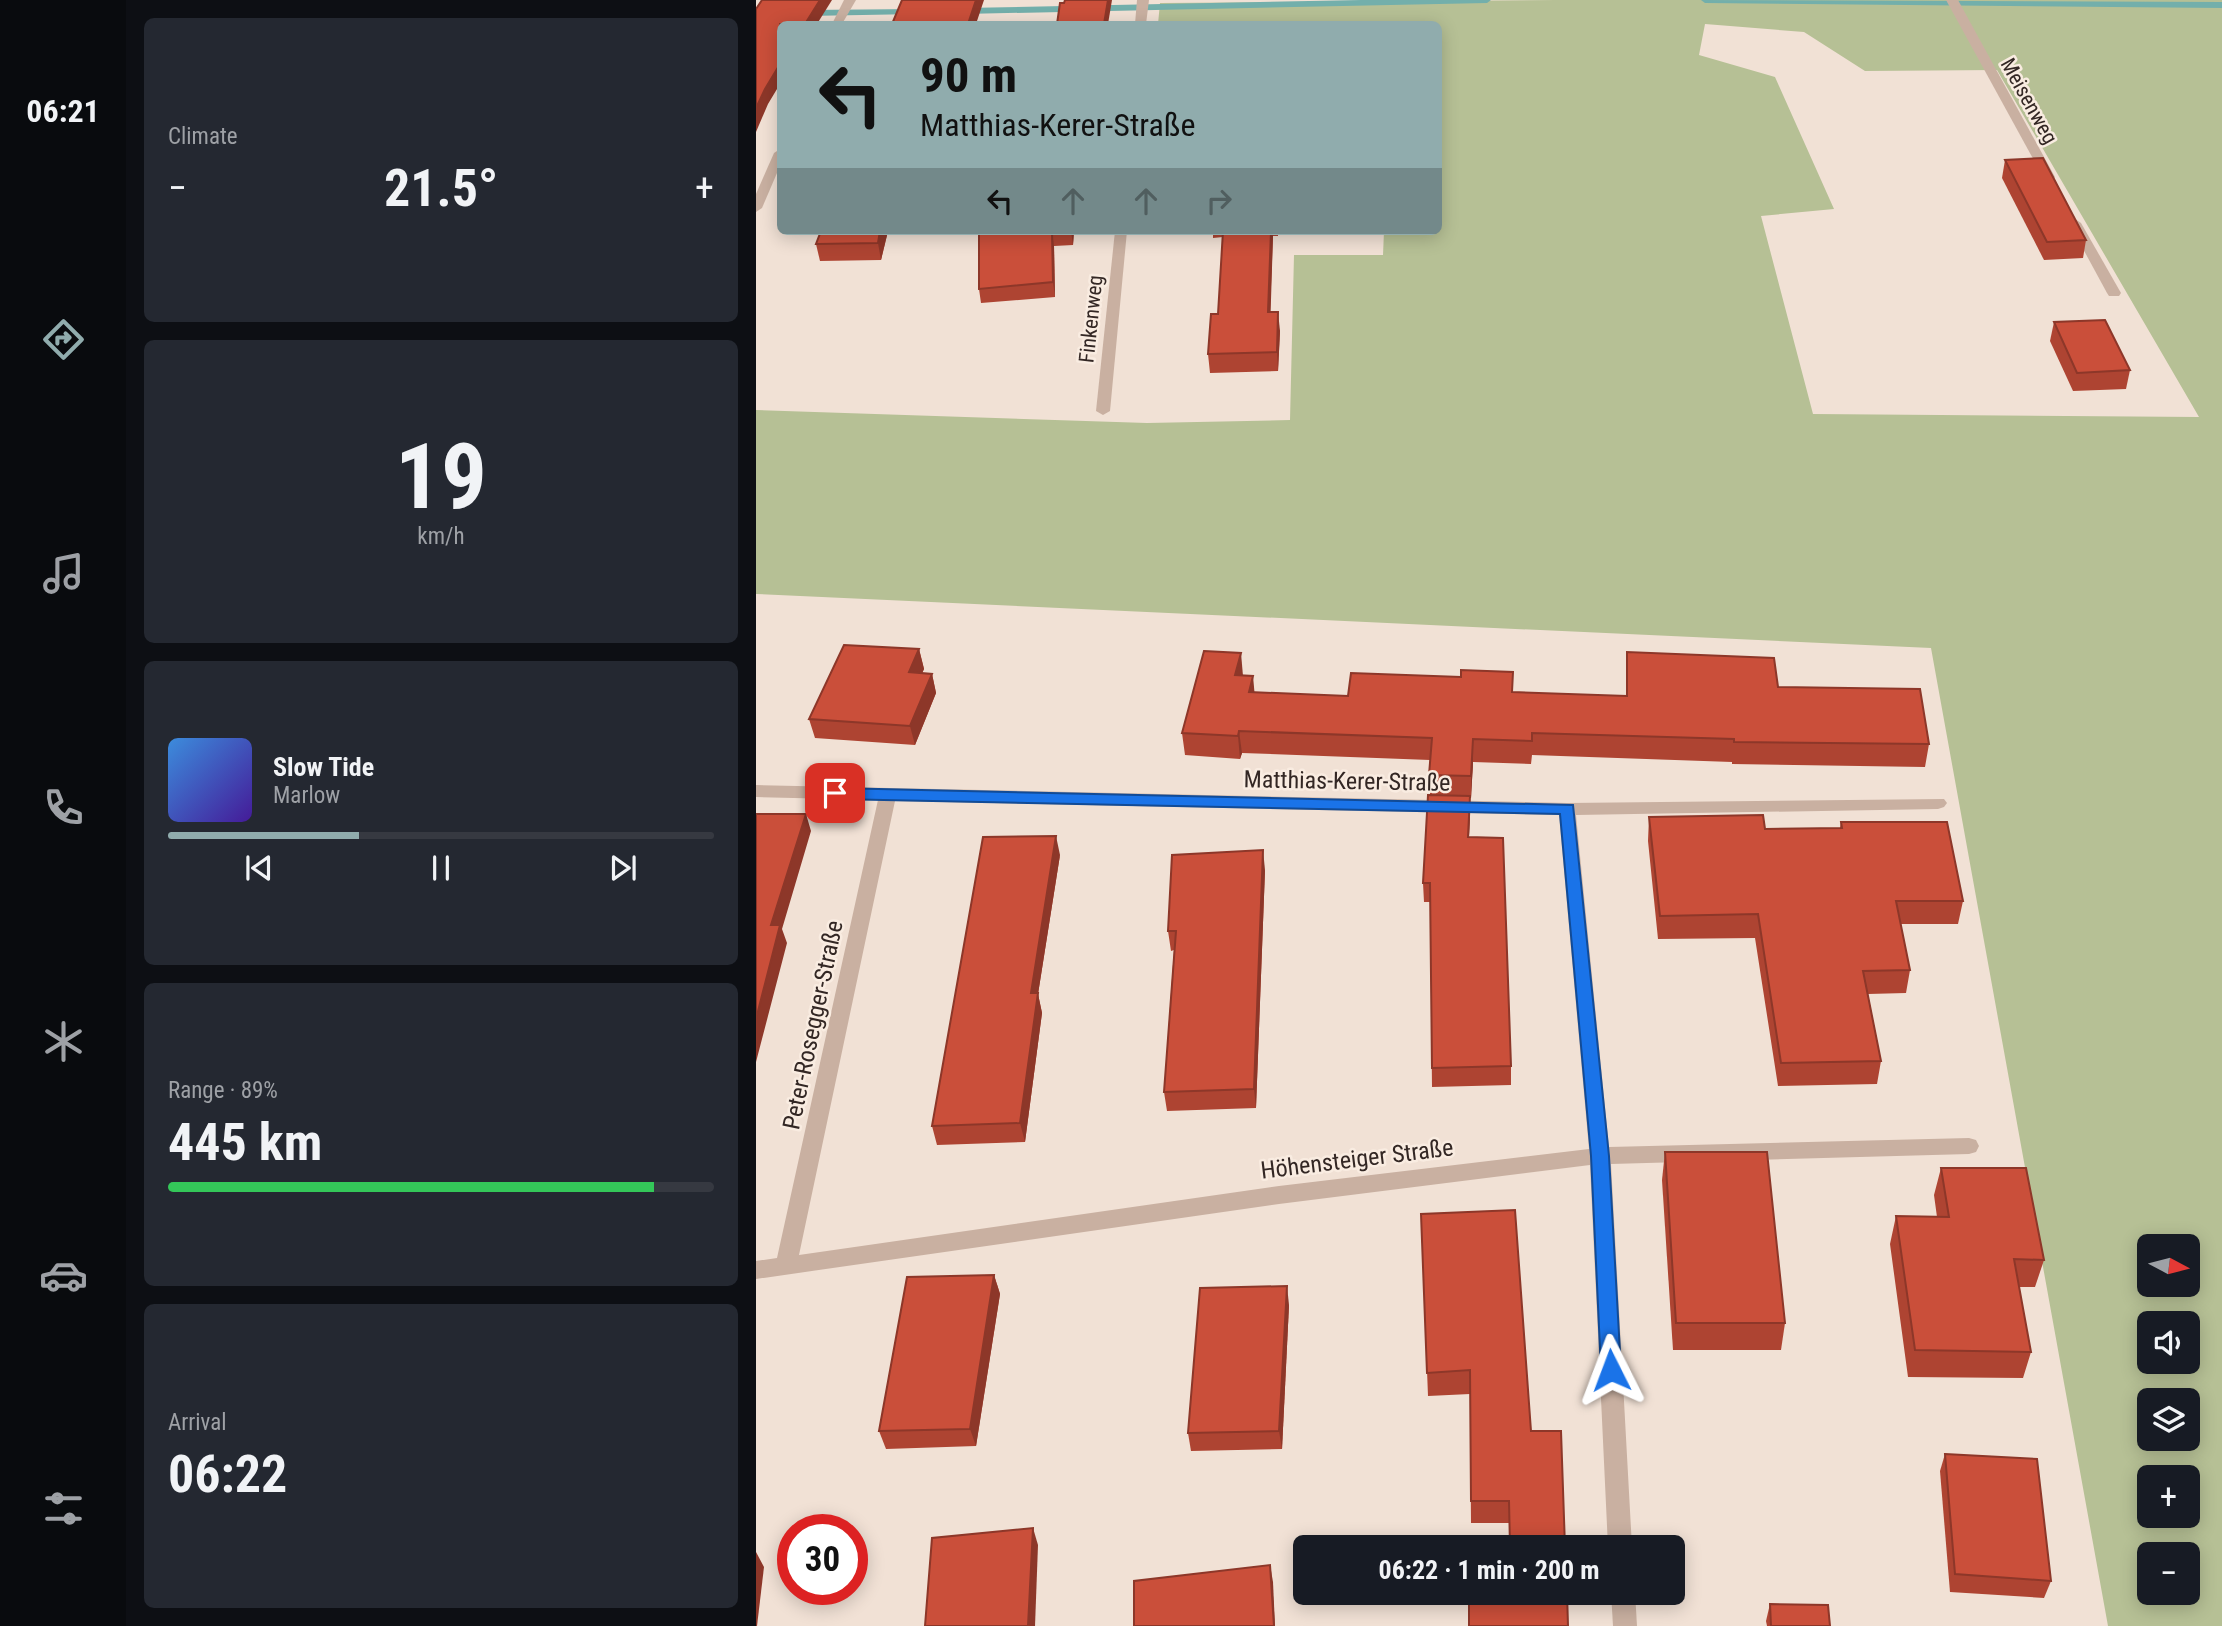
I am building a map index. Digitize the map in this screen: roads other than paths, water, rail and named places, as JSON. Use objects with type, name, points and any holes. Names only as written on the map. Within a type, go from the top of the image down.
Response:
[{"type":"street","points":[[1142,21],[1143,0]]},
{"type":"street","name":"Meisenweg","points":[[1952,0],[2054,186]]},
{"type":"street","points":[[839,21],[849,1]]},
{"type":"street","points":[[756,208],[777,160]]},
{"type":"street","points":[[2068,210],[2114,293]]},
{"type":"street","name":"Finkenweg","points":[[1103,411],[1121,235]]},
{"type":"street","name":"Matthias-Kerer-Straße","points":[[756,791],[1567,808],[1938,803]]},
{"type":"street","name":"Peter-Rosegger-Straße","points":[[786,1266],[888,795]]},
{"type":"street","points":[[1567,808],[1600,1156],[1619,1535]]},
{"type":"street","name":"Höhensteiger Straße","points":[[756,1270],[1279,1195],[1600,1156],[1969,1146]]},
{"type":"street","points":[[1624,1605],[1625,1626]]},
{"type":"waterway","points":[[964,11],[1487,0]]},
{"type":"waterway","points":[[1705,0],[2222,5]]},
{"type":"waterway","points":[[806,13],[916,12]]}]
